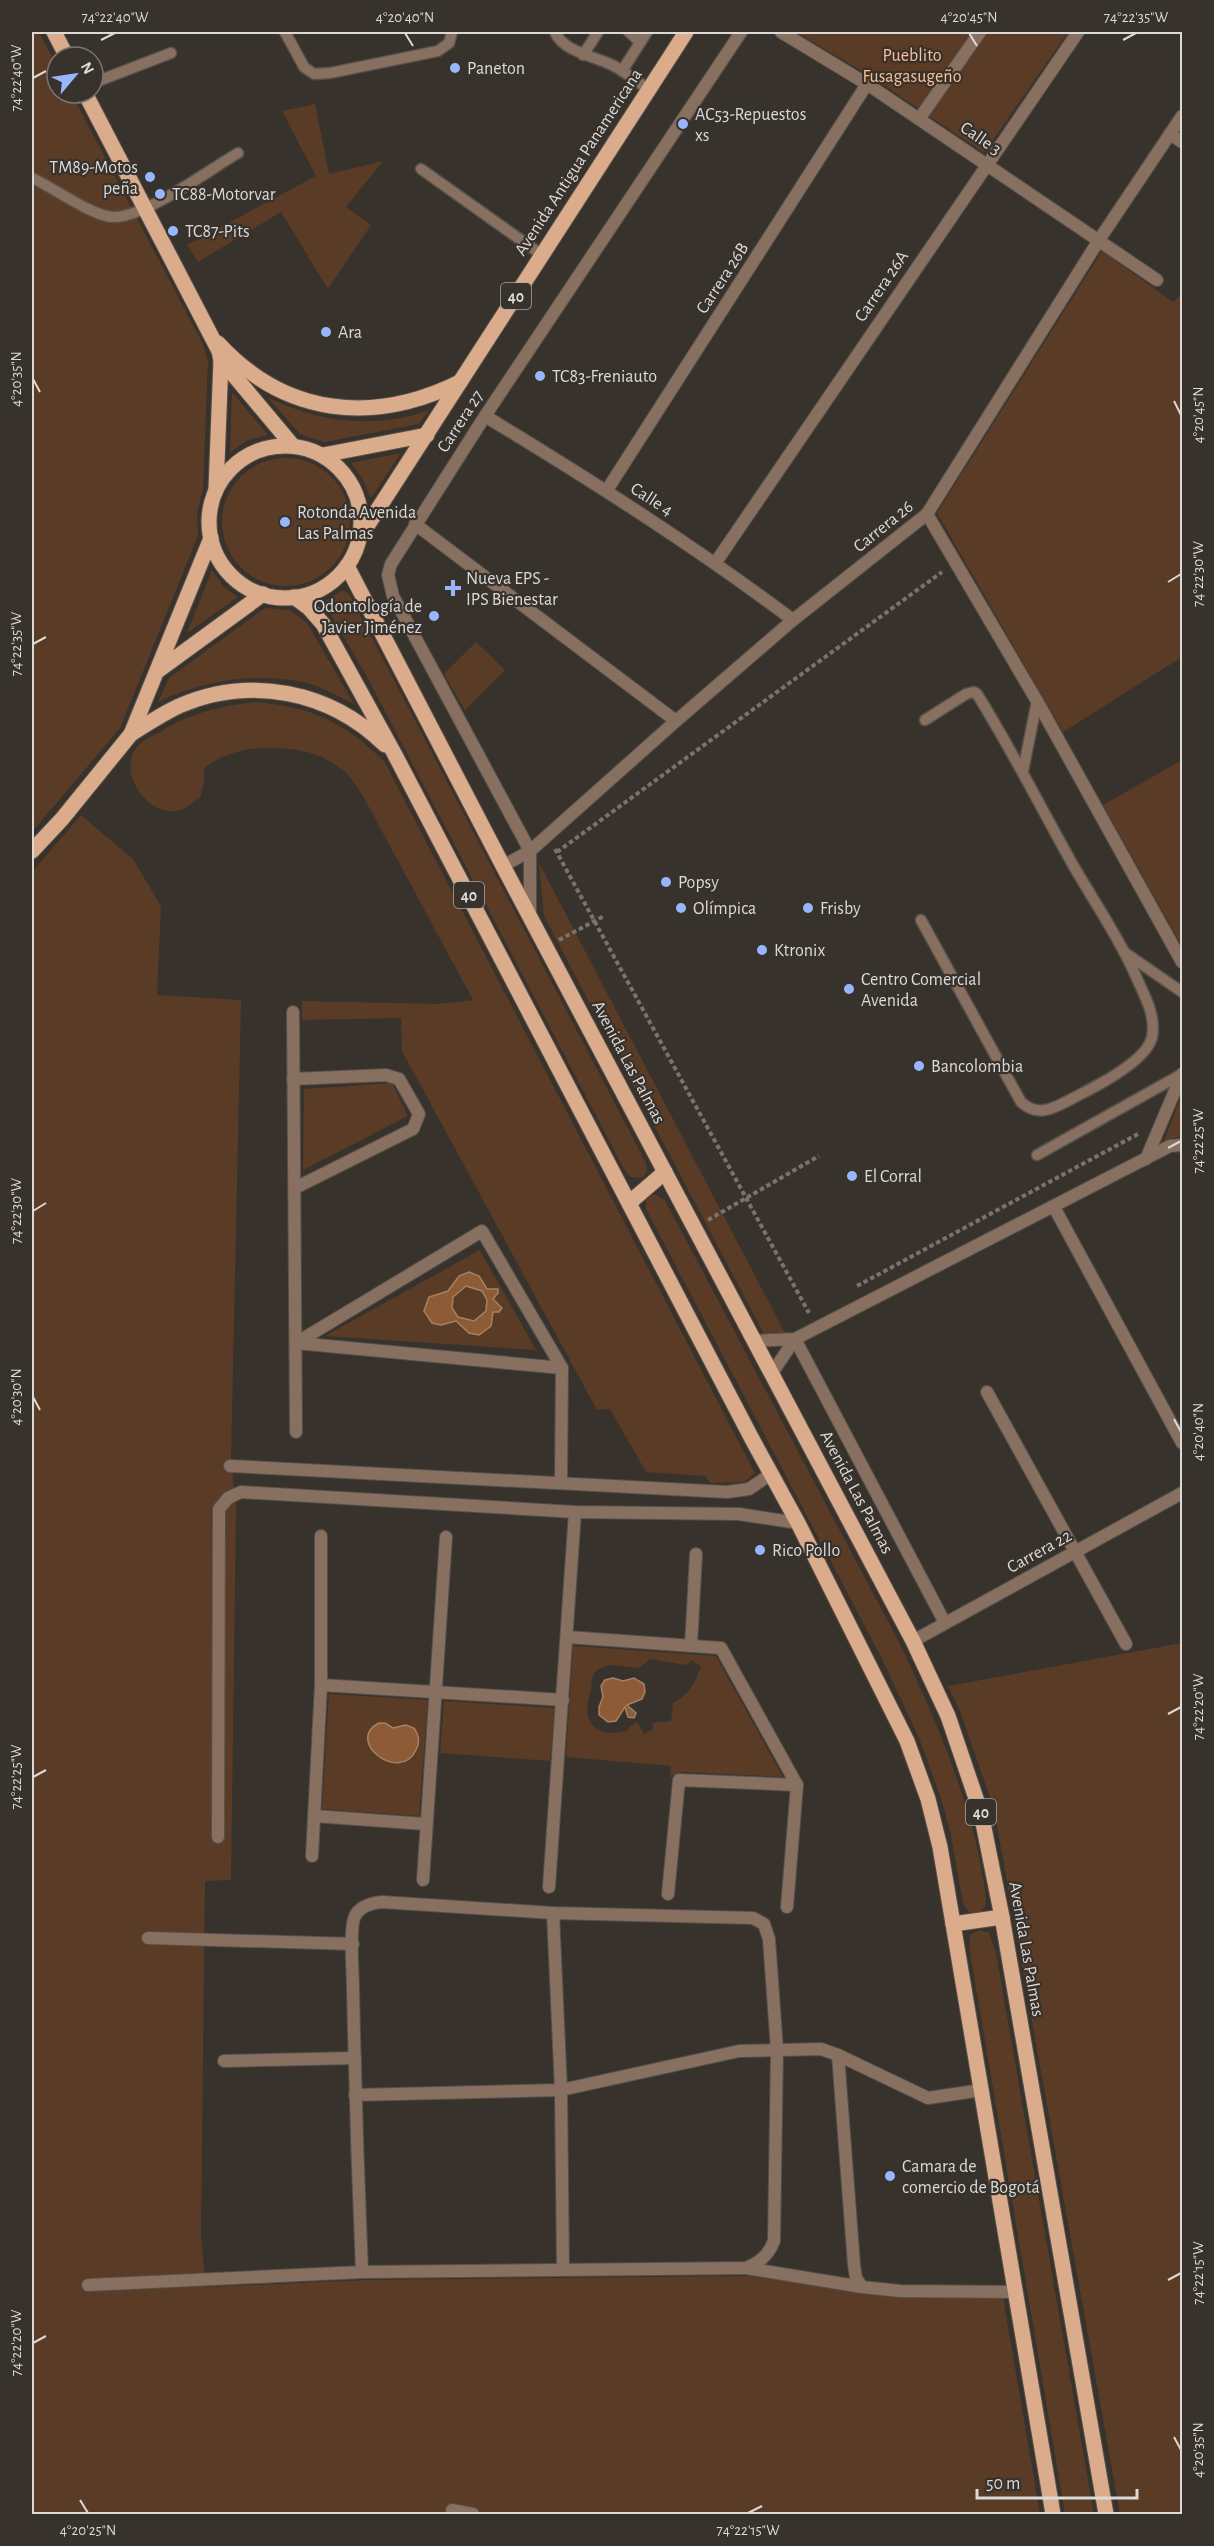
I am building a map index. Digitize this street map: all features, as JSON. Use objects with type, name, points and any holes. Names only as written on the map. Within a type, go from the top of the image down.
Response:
[{"type":"main road","name":"Avenida Antigua Panamericana","points":[[360,537],[686,32]]},
{"type":"main road","points":[[91,105],[214,338],[221,360],[216,491]]},
{"type":"main road","points":[[214,338],[241,365],[274,387],[294,396],[338,407],[368,408],[404,404],[425,398],[460,382]]},
{"type":"main road","points":[[221,360],[293,446]]},
{"type":"main road","name":"40","points":[[323,455],[427,435]]},
{"type":"main road","name":"40","points":[[159,670],[262,594],[233,576],[219,558],[211,538],[209,513],[216,491],[227,473],[243,458],[271,447],[293,446],[323,455],[339,468],[353,487],[361,514],[360,537],[347,566],[335,580],[322,589],[294,597]]},
{"type":"main road","name":"40","points":[[32,852],[131,734],[211,538]]},
{"type":"main road","name":"Avenida Las Palmas","points":[[347,566],[913,1641],[948,1716],[981,1813],[1002,1917],[1106,2514]]},
{"type":"main road","points":[[262,594],[294,597]]},
{"type":"main road","name":"40","points":[[294,597],[309,608],[323,624],[394,753],[798,1523],[906,1741],[928,1799],[940,1847],[1053,2514]]},
{"type":"main road","points":[[131,734],[168,711],[198,699],[259,690],[295,693],[328,704],[358,721],[394,753]]},
{"type":"main road","points":[[629,1203],[665,1172]]},
{"type":"main road","points":[[953,1924],[1002,1917]]},
{"type":"street","name":"Carrera 27","points":[[530,851],[389,586],[388,575],[391,564],[485,416],[741,32]]},
{"type":"street","name":"Calle 3","points":[[781,32],[867,84],[1157,280]]},
{"type":"street","points":[[919,119],[980,32]]},
{"type":"street","name":"Carrera 26A","points":[[716,562],[1078,32]]},
{"type":"street","name":"Carrera 26B","points":[[607,490],[867,84]]},
{"type":"street","name":"Carrera 26","points":[[503,866],[530,851],[793,620],[927,514],[1099,240],[1182,116]]},
{"type":"street","points":[[1170,134],[1182,142]]},
{"type":"street","name":"Calle 4","points":[[485,416],[607,490],[716,562],[793,620]]},
{"type":"street","points":[[927,514],[1037,701],[1182,962]]},
{"type":"street","points":[[416,524],[676,721]]},
{"type":"street","points":[[530,851],[530,916]]},
{"type":"street","points":[[293,1012],[296,1432]]},
{"type":"street","points":[[1146,1159],[1165,1120],[1182,1074]]},
{"type":"street","points":[[294,1079],[386,1075],[399,1079],[419,1114],[413,1129],[295,1188]]},
{"type":"street","points":[[772,1372],[795,1339],[816,1327],[1170,1146],[1182,1145]]},
{"type":"street","points":[[1054,1207],[1182,1443]]},
{"type":"street","points":[[296,1343],[482,1231],[562,1368],[561,1482]]},
{"type":"street","points":[[754,1341],[795,1339]]},
{"type":"street","points":[[795,1339],[945,1623]]},
{"type":"street","points":[[296,1343],[562,1368]]},
{"type":"street","points":[[987,1392],[1126,1644]]},
{"type":"street","points":[[230,1466],[727,1492],[749,1489],[771,1474]]},
{"type":"street","points":[[218,1837],[219,1509],[228,1498],[241,1492],[575,1512],[738,1514],[798,1523]]},
{"type":"street","name":"Carrera 22","points":[[913,1641],[1182,1493]]},
{"type":"street","points":[[549,1887],[575,1512]]},
{"type":"street","points":[[312,1856],[321,1685],[321,1536]]},
{"type":"street","points":[[423,1880],[446,1537]]},
{"type":"street","points":[[691,1646],[696,1554]]},
{"type":"street","points":[[567,1637],[721,1648],[797,1785],[787,1907]]},
{"type":"street","points":[[321,1685],[563,1700]]},
{"type":"street","points":[[669,1894],[679,1780],[797,1785]]},
{"type":"street","points":[[314,1816],[426,1824]]},
{"type":"street","points":[[362,2272],[355,2095],[353,1924],[356,1913],[374,1903],[761,1921],[768,1932],[769,1939],[777,2050],[774,2241],[766,2256],[746,2268]]},
{"type":"street","points":[[553,1913],[561,2090],[563,2270]]},
{"type":"street","points":[[148,1938],[353,1944]]},
{"type":"street","points":[[355,2095],[561,2090],[739,2051],[821,2049],[927,2098],[982,2090]]},
{"type":"street","points":[[838,2055],[854,2265],[856,2278],[862,2287]]},
{"type":"street","points":[[224,2061],[355,2058]]},
{"type":"street","points":[[88,2285],[362,2272],[746,2268],[900,2291],[1015,2292]]},
{"type":"street","points":[[452,2510],[473,2514]]},
{"type":"lane","points":[[285,32],[304,67],[314,74],[330,73],[438,51],[449,43],[452,32]]},
{"type":"lane","points":[[555,32],[557,37],[583,55],[610,64],[648,89]]},
{"type":"lane","points":[[583,55],[598,32]]},
{"type":"lane","points":[[629,32],[640,42]]},
{"type":"lane","points":[[622,71],[647,32]]},
{"type":"lane","points":[[105,78],[171,53]]},
{"type":"lane","points":[[32,178],[91,210],[114,217],[145,209],[238,153]]},
{"type":"lane","points":[[421,169],[542,255]]},
{"type":"lane","points":[[921,920],[1021,1102],[1036,1112],[1052,1109],[1095,1087],[1141,1056],[1149,1046],[1153,1035],[1152,1017],[1138,978],[1042,809],[1023,771],[974,692],[966,694],[925,720]]},
{"type":"lane","points":[[1023,771],[1037,701]]},
{"type":"lane","points":[[1123,952],[1182,992]]},
{"type":"lane","points":[[1036,1155],[1182,1074]]},
{"type":"path","points":[[557,852],[956,562]]},
{"type":"path","points":[[548,835],[816,1327]]},
{"type":"path","points":[[546,947],[604,916]]},
{"type":"path","points":[[850,1290],[1165,1120]]},
{"type":"path","points":[[694,1228],[819,1156]]},
{"type":"path","points":[[808,1312],[819,1306]]},
{"type":"green space","points":[[32,32],[39,32],[46,45],[45,105],[77,105],[203,344],[208,361],[203,490],[197,513],[198,536],[120,728],[32,832]]},
{"type":"green space","name":"Pueblito Fusagasugeño","points":[[796,32],[1068,32],[984,153],[872,77]]},
{"type":"green space","points":[[315,104],[329,174],[383,161],[346,207],[371,225],[328,289],[281,212],[198,262],[187,245],[316,176],[282,111]]},
{"type":"green space","points":[[1102,251],[1173,302],[1182,294],[1182,657],[1063,732],[937,513]]},
{"type":"green space","points":[[232,392],[268,435],[248,440],[230,452]]},
{"type":"green space","points":[[267,397],[306,412],[346,420],[388,420],[429,410],[419,424],[325,442],[301,435]]},
{"type":"green space","points":[[401,453],[371,498],[362,478],[351,463]]},
{"type":"green space","points":[[286,458],[310,463],[331,477],[345,498],[350,522],[345,546],[331,567],[310,581],[286,586],[262,581],[241,567],[227,546],[222,522],[227,498],[241,477],[262,463]]},
{"type":"green space","points":[[212,570],[223,586],[238,597],[187,633]]},
{"type":"green space","points":[[342,590],[349,594],[646,1163],[647,1172],[642,1178],[630,1177],[624,1169],[366,675],[325,605],[327,600]]},
{"type":"green space","points":[[265,608],[290,610],[307,623],[354,704],[305,682],[262,678],[209,684],[158,702],[169,678]]},
{"type":"green space","points":[[476,642],[505,670],[465,710],[444,674]]},
{"type":"green space","points":[[256,702],[294,708],[326,718],[354,735],[384,761],[755,1473],[744,1482],[710,1483],[705,1476],[646,1472],[610,1409],[597,1410],[402,1051],[401,1018],[302,1020],[302,1001],[438,1004],[473,1000],[363,796],[349,775],[314,754],[287,749],[257,748],[228,755],[204,769],[200,798],[181,810],[169,811],[157,807],[146,800],[138,790],[132,779],[130,766],[133,754],[142,742],[194,715],[218,708]]},
{"type":"green space","points":[[1182,760],[1182,946],[1103,805]]},
{"type":"green space","points":[[81,815],[133,859],[161,906],[157,995],[241,1000],[231,1457],[236,1509],[231,1880],[205,1881],[201,2238],[206,2287],[368,2280],[751,2276],[855,2291],[1003,2297],[1040,2514],[32,2514],[32,872]]},
{"type":"green space","points":[[539,863],[786,1335],[764,1334],[557,941],[544,916]]},
{"type":"green space","points":[[392,1083],[408,1116],[303,1170],[304,1089]]},
{"type":"green space","points":[[1182,1094],[1182,1136],[1164,1141]]},
{"type":"green space","points":[[654,1194],[665,1200],[916,1678],[954,1770],[973,1833],[986,1898],[985,1907],[978,1914],[969,1912],[963,1903],[950,1831],[941,1798],[919,1738],[881,1657],[646,1209],[646,1200]]},
{"type":"green space","points":[[480,1250],[536,1350],[325,1336]]},
{"type":"green space","points":[[1182,1643],[1182,2514],[1120,2514],[994,1809],[960,1711],[948,1686]]},
{"type":"green space","points":[[573,1646],[716,1656],[783,1777],[682,1772],[673,1775],[670,1780],[671,1766],[566,1757]],"holes":[[[650,1659],[686,1665],[691,1660],[701,1667],[691,1688],[673,1703],[671,1721],[653,1723],[653,1729],[644,1734],[637,1722],[627,1731],[616,1733],[600,1730],[590,1721],[588,1704],[592,1679],[599,1669],[612,1665],[639,1668]]]},
{"type":"green space","points":[[329,1694],[428,1700],[419,1816],[322,1809]],"holes":[[[380,1723],[393,1728],[409,1725],[417,1734],[415,1752],[400,1762],[374,1755],[368,1743],[370,1731]]]},
{"type":"green space","points":[[444,1701],[555,1708],[550,1761],[440,1753]]},
{"type":"green space","points":[[980,1930],[989,1933],[996,1953],[1094,2514],[1065,2514],[969,1946],[971,1934]]},
{"type":"shaded area","points":[[469,1272],[479,1276],[487,1289],[498,1289],[493,1299],[502,1308],[499,1312],[493,1312],[491,1326],[479,1335],[469,1333],[456,1321],[441,1325],[432,1323],[424,1311],[429,1297],[448,1291],[459,1276]],"holes":[[[466,1286],[482,1291],[487,1300],[486,1311],[474,1321],[458,1317],[452,1308],[453,1297]]]},
{"type":"shaded area","points":[[613,1678],[623,1681],[634,1678],[644,1684],[645,1692],[642,1699],[627,1705],[636,1713],[634,1718],[628,1717],[625,1707],[616,1721],[608,1722],[599,1715],[603,1697],[601,1686],[605,1680]]},
{"type":"shaded area","points":[[379,1723],[385,1723],[393,1728],[406,1725],[414,1728],[418,1736],[418,1745],[408,1759],[399,1763],[388,1761],[378,1756],[371,1748],[368,1740],[370,1731]]},
{"type":"place","name":"Paneton","points":[[455,68]]},
{"type":"place","name":"AC53-Repuestos xs","points":[[683,124]]},
{"type":"place","name":"TM89-Motos peña","points":[[150,177]]},
{"type":"place","name":"TC88-Motorvar","points":[[160,194]]},
{"type":"place","name":"TC87-Pits","points":[[173,231]]},
{"type":"place","name":"Ara","points":[[326,332]]},
{"type":"place","name":"TC83-Freniauto","points":[[540,376]]},
{"type":"place","name":"Rotonda Avenida Las Palmas","points":[[285,522]]},
{"type":"place","name":"Nueva EPS - IPS Bienestar","points":[[453,588]]},
{"type":"place","name":"Odontología de Javier Jiménez","points":[[434,616]]},
{"type":"place","name":"Popsy","points":[[666,882]]},
{"type":"place","name":"Olímpica","points":[[681,908]]},
{"type":"place","name":"Frisby","points":[[808,908]]},
{"type":"place","name":"Ktronix","points":[[762,950]]},
{"type":"place","name":"Centro Comercial Avenida","points":[[849,989]]},
{"type":"place","name":"Bancolombia","points":[[919,1066]]},
{"type":"place","name":"El Corral","points":[[852,1176]]},
{"type":"place","name":"Rico Pollo","points":[[760,1550]]},
{"type":"place","name":"Camara de comercio de Bogotá","points":[[890,2176]]}]
